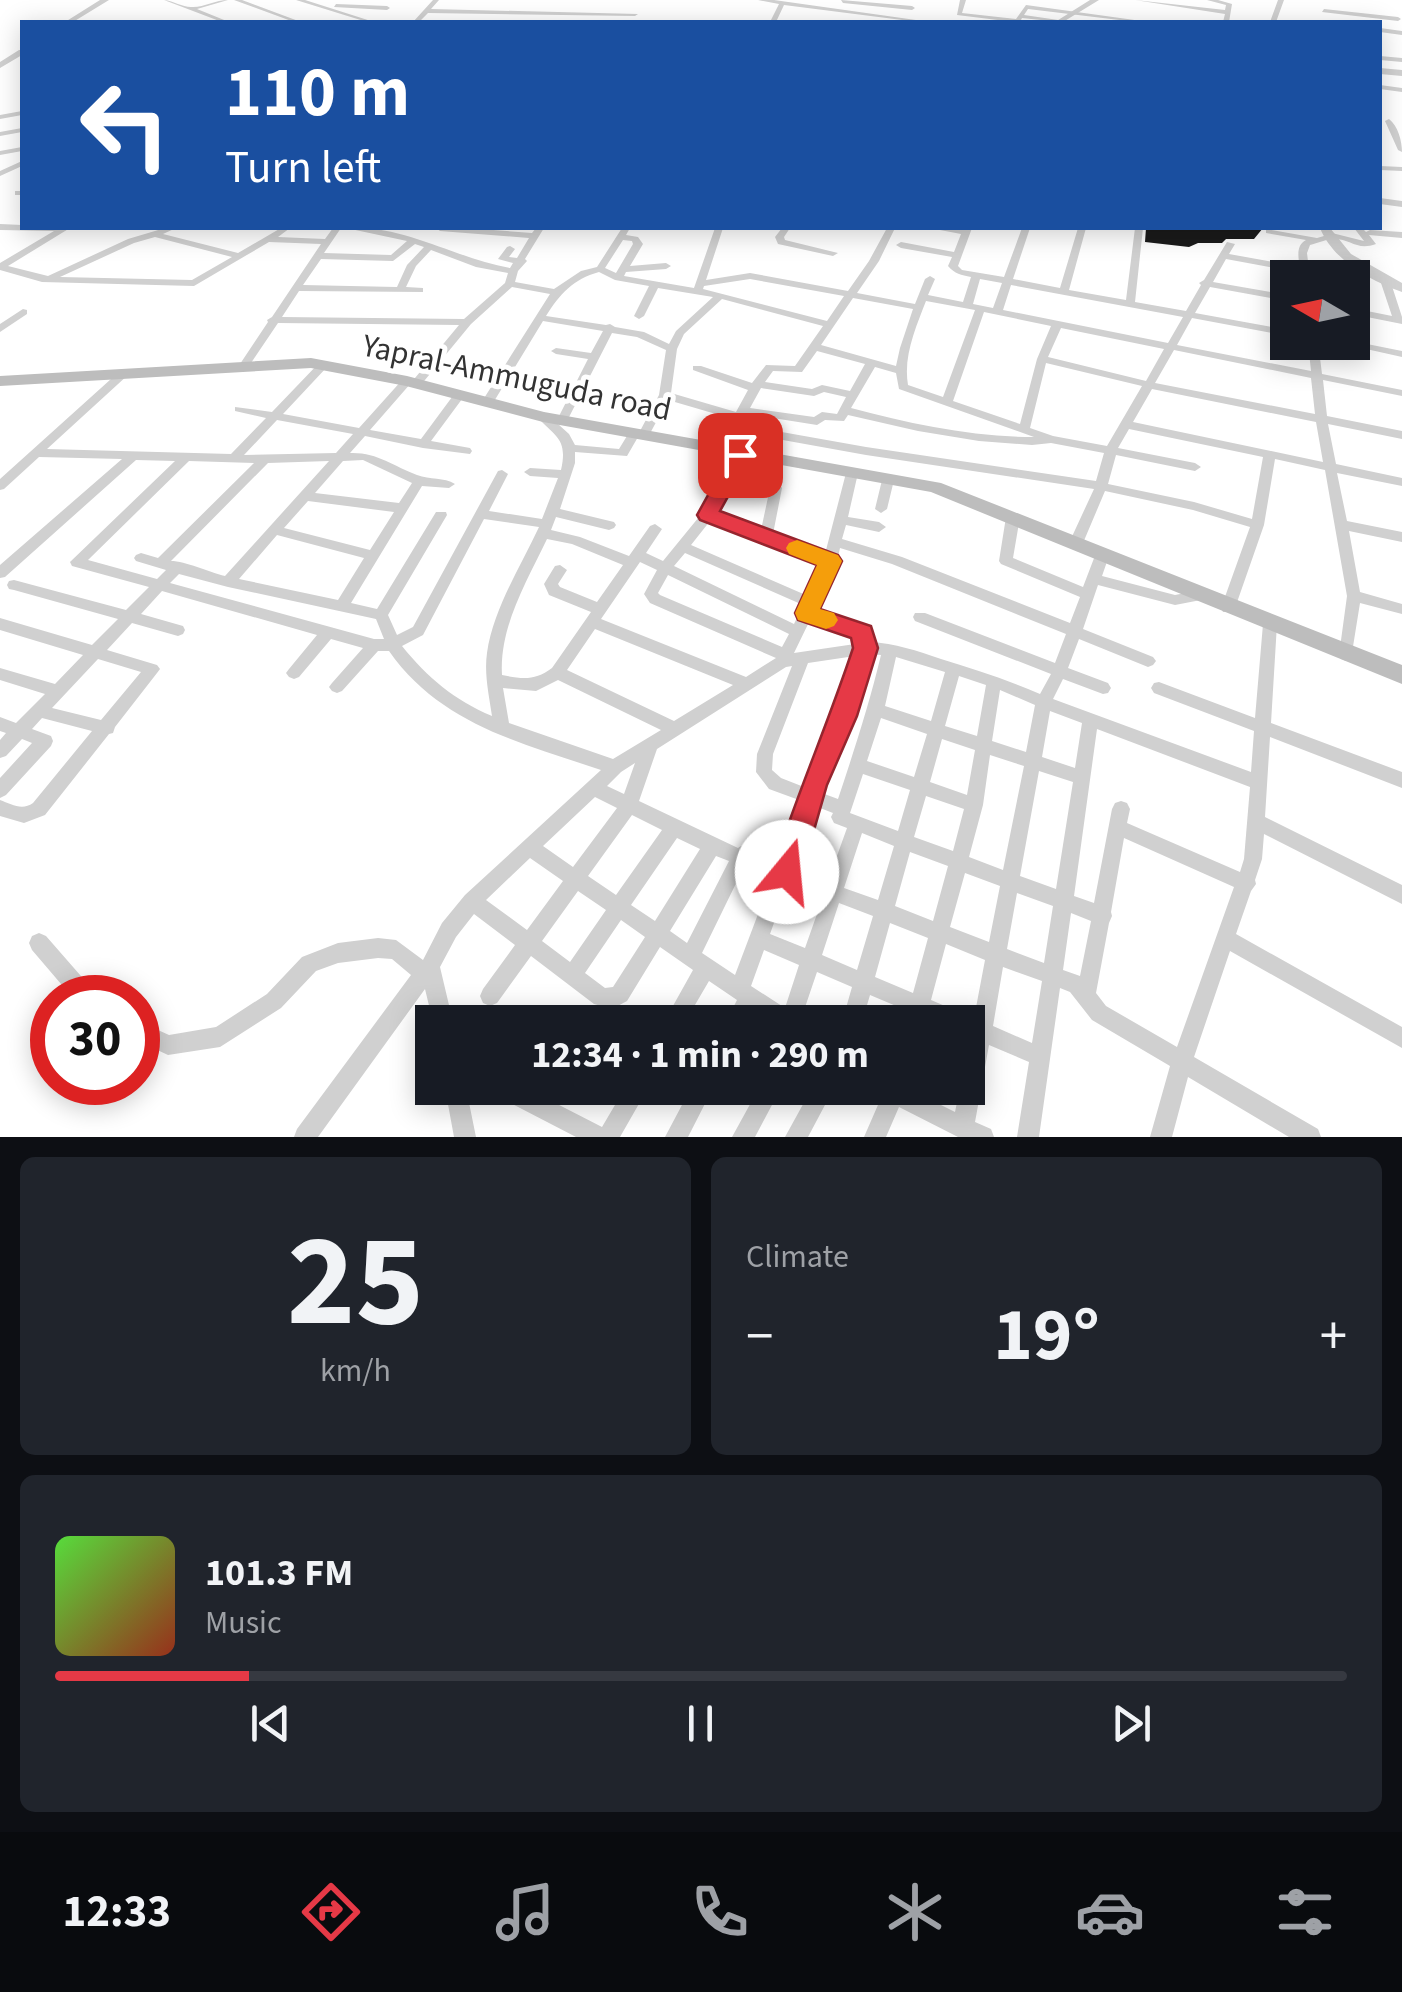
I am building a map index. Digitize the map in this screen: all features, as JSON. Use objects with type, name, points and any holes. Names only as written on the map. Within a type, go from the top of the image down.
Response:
[{"type":"main road","name":"Yapral-Ammuguda road","points":[[0,381],[245,364],[323,365],[552,419],[934,488],[1402,675]]},
{"type":"street","points":[[72,20],[105,0]]},
{"type":"street","points":[[168,0],[221,20]]},
{"type":"street","points":[[169,13],[226,0]]},
{"type":"street","points":[[237,0],[292,20]]},
{"type":"street","points":[[299,0],[364,20]]},
{"type":"street","points":[[373,20],[394,0]]},
{"type":"street","points":[[418,20],[436,0]]},
{"type":"street","points":[[593,13],[600,0]]},
{"type":"street","points":[[635,20],[641,0]]},
{"type":"street","points":[[754,0],[904,20],[917,0]]},
{"type":"street","points":[[762,0],[781,5]]},
{"type":"street","points":[[842,0],[912,8]]},
{"type":"street","points":[[964,0],[959,14],[982,20],[1018,20],[1026,7],[1077,18],[1117,20]]},
{"type":"street","points":[[1077,18],[1095,0]]},
{"type":"street","points":[[1090,17],[1107,0]]},
{"type":"street","points":[[1138,0],[1225,12]]},
{"type":"street","points":[[1210,0],[1229,4],[1226,20]]},
{"type":"street","points":[[1362,18],[1355,0],[1389,4]]},
{"type":"street","points":[[982,20],[992,2]]},
{"type":"street","points":[[315,5],[387,8]]},
{"type":"street","points":[[774,20],[781,5]]},
{"type":"street","points":[[426,11],[638,13]]},
{"type":"street","points":[[1324,11],[1362,18],[1398,18]]},
{"type":"street","points":[[0,66],[20,55]]},
{"type":"street","points":[[1384,120],[1402,122]]},
{"type":"street","points":[[1384,120],[1401,144]]},
{"type":"street","points":[[0,267],[62,230]]},
{"type":"street","points":[[47,279],[131,240],[167,230]]},
{"type":"street","points":[[0,267],[47,279],[194,283],[283,230]]},
{"type":"street","points":[[245,364],[336,230]]},
{"type":"street","points":[[360,230],[431,245],[480,265],[513,272]]},
{"type":"street","points":[[319,256],[393,258],[435,230]]},
{"type":"street","points":[[228,582],[358,434],[467,322],[510,284],[513,272],[538,232],[488,230]]},
{"type":"street","points":[[700,287],[718,230]]},
{"type":"street","points":[[784,230],[779,237],[781,242],[833,253]]},
{"type":"street","points":[[790,658],[655,600],[652,588],[708,515],[732,454],[739,418],[756,386],[770,366],[798,370],[874,261],[889,230]]},
{"type":"street","points":[[967,230],[954,270],[1270,330]]},
{"type":"street","points":[[997,312],[1025,230]]},
{"type":"street","points":[[1064,291],[1081,230]]},
{"type":"street","points":[[1130,304],[1139,230]]},
{"type":"street","points":[[1269,231],[1312,239],[1332,233],[1348,243],[1371,244],[1360,230]]},
{"type":"street","points":[[600,269],[623,232],[638,240],[621,274]]},
{"type":"street","points":[[1332,233],[1354,261],[1402,288]]},
{"type":"street","points":[[1370,233],[1402,235]]},
{"type":"street","points":[[157,234],[240,256]]},
{"type":"street","points":[[268,239],[326,242]]},
{"type":"street","points":[[1304,260],[1303,248],[1312,239]]},
{"type":"street","points":[[1076,543],[1101,487],[1111,450],[1129,425],[1204,283],[1230,244]]},
{"type":"street","points":[[400,290],[415,262],[431,245]]},
{"type":"street","points":[[901,245],[958,255]]},
{"type":"street","points":[[510,249],[503,258],[522,261]]},
{"type":"street","points":[[1222,256],[1270,266]]},
{"type":"street","points":[[402,260],[415,262]]},
{"type":"street","points":[[621,274],[666,266]]},
{"type":"street","points":[[488,403],[556,292],[584,273],[600,269],[655,284],[700,287],[742,276],[974,307],[1402,393]]},
{"type":"street","points":[[946,403],[974,307],[976,275]]},
{"type":"street","points":[[739,302],[761,278]]},
{"type":"street","points":[[930,279],[901,371],[903,387],[1024,426],[1051,439]]},
{"type":"street","points":[[1385,280],[1400,320]]},
{"type":"street","points":[[1204,283],[1270,295]]},
{"type":"street","points":[[510,284],[556,292]]},
{"type":"street","points":[[639,316],[655,284]]},
{"type":"street","points":[[700,287],[739,302],[831,324]]},
{"type":"street","points":[[295,288],[420,290]]},
{"type":"street","points":[[570,448],[623,453],[664,396],[672,349],[680,332],[720,296]]},
{"type":"street","points":[[0,329],[23,312]]},
{"type":"street","points":[[1370,314],[1400,320]]},
{"type":"street","points":[[541,318],[640,334],[672,349]]},
{"type":"street","points":[[272,320],[467,322]]},
{"type":"street","points":[[1024,426],[1042,359],[1057,324]]},
{"type":"street","points":[[501,726],[495,649],[508,607],[564,474],[570,448],[552,419],[610,328]]},
{"type":"street","points":[[640,334],[680,332]]},
{"type":"street","points":[[816,348],[901,371]]},
{"type":"street","points":[[1370,348],[1402,354]]},
{"type":"street","points":[[556,351],[595,357]]},
{"type":"street","points":[[1042,359],[1150,385],[1402,435]]},
{"type":"street","points":[[1316,360],[1321,417],[1354,596],[1346,655]]},
{"type":"street","points":[[739,418],[817,422],[822,416],[840,418],[870,364]]},
{"type":"street","points":[[234,458],[323,365]]},
{"type":"street","points":[[697,368],[756,386],[814,393],[822,388],[852,395]]},
{"type":"street","points":[[0,486],[125,372]]},
{"type":"street","points":[[423,444],[459,395]]},
{"type":"street","points":[[664,396],[890,457],[1101,487],[1257,524]]},
{"type":"street","points":[[239,408],[358,434],[466,451]]},
{"type":"street","points":[[844,410],[890,422],[966,433],[1027,441],[1051,439],[1194,467]]},
{"type":"street","points":[[1129,425],[1402,482]]},
{"type":"street","points":[[37,452],[378,460],[419,482],[448,484]]},
{"type":"street","points":[[1228,608],[1257,524],[1270,454]]},
{"type":"street","points":[[0,572],[132,457]]},
{"type":"street","points":[[186,457],[77,562],[374,645],[392,645],[418,631],[502,474]]},
{"type":"street","points":[[0,751],[159,586],[169,564],[264,459]]},
{"type":"street","points":[[530,472],[564,474]]},
{"type":"street","points":[[842,808],[776,784],[764,772],[765,754],[790,658],[830,561],[852,473]]},
{"type":"street","points":[[882,509],[888,480]]},
{"type":"street","points":[[341,607],[419,482]]},
{"type":"street","points":[[766,536],[776,488]]},
{"type":"street","points":[[305,496],[400,508]]},
{"type":"street","points":[[481,514],[609,525]]},
{"type":"street","points":[[708,515],[830,561]]},
{"type":"street","points":[[381,615],[441,516]]},
{"type":"street","points":[[1013,518],[1006,561],[1088,595]]},
{"type":"street","points":[[841,520],[879,527]]},
{"type":"street","points":[[546,522],[575,540],[664,569],[798,632]]},
{"type":"street","points":[[1339,524],[1402,537]]},
{"type":"street","points":[[496,680],[532,687],[544,684],[557,672],[655,529]]},
{"type":"street","points":[[275,530],[372,555]]},
{"type":"street","points":[[836,542],[905,563],[1148,661]]},
{"type":"street","points":[[681,546],[862,632],[865,648],[760,939],[741,1005]]},
{"type":"street","points":[[980,1005],[1044,702],[1059,673],[1103,553]]},
{"type":"street","points":[[141,558],[228,582],[381,615]]},
{"type":"street","points":[[560,570],[551,584],[554,592],[597,616],[744,683]]},
{"type":"street","points":[[1094,579],[1175,600],[1201,596]]},
{"type":"street","points":[[14,585],[178,630]]},
{"type":"street","points":[[1354,596],[1402,609]]},
{"type":"street","points":[[381,615],[392,645],[407,669],[427,689],[501,726],[616,767]]},
{"type":"street","points":[[920,618],[1103,688]]},
{"type":"street","points":[[0,624],[152,669],[107,728],[31,815],[0,808]]},
{"type":"street","points":[[1161,1137],[1182,1061],[1247,884],[1257,822],[1270,624]]},
{"type":"street","points":[[294,673],[326,634]]},
{"type":"street","points":[[337,687],[374,645]]},
{"type":"street","points":[[306,1137],[472,901],[616,767],[744,683],[790,658],[865,648],[890,649],[994,681],[1260,783]]},
{"type":"street","points":[[890,649],[876,710],[840,817],[1102,916]]},
{"type":"street","points":[[857,1005],[954,668]]},
{"type":"street","points":[[557,672],[675,728]]},
{"type":"street","points":[[0,674],[58,691]]},
{"type":"street","points":[[919,1005],[974,805],[994,681]]},
{"type":"street","points":[[1159,688],[1402,780]]},
{"type":"street","points":[[39,710],[107,728]]},
{"type":"street","points":[[876,710],[1082,778]]},
{"type":"street","points":[[1028,1137],[1091,718]]},
{"type":"street","points":[[0,724],[44,740],[0,790]]},
{"type":"street","points":[[490,996],[629,805],[650,746]]},
{"type":"street","points":[[856,764],[974,805]]},
{"type":"street","points":[[594,788],[712,846],[940,930],[1077,986],[1099,1013],[1310,1137]]},
{"type":"street","points":[[1086,995],[1119,818],[1247,884]]},
{"type":"street","points":[[1257,822],[1402,895]]},
{"type":"street","points":[[796,1005],[857,823]]},
{"type":"street","points":[[572,975],[674,827]]},
{"type":"street","points":[[472,901],[601,997],[612,999],[620,994],[660,936],[712,846]]},
{"type":"street","points":[[528,848],[762,1005]]},
{"type":"street","points":[[681,1005],[741,855]]},
{"type":"street","points":[[1227,938],[1402,1038]]},
{"type":"street","points":[[760,939],[864,983],[902,1005]]},
{"type":"street","points":[[38,944],[67,975]]},
{"type":"street","points":[[160,1040],[168,1044],[220,1037],[274,1001],[310,964],[338,953],[396,950],[427,970],[437,1005]]},
{"type":"street","points":[[985,1034],[1038,1056]]},
{"type":"street","points":[[459,1105],[465,1137]]},
{"type":"street","points":[[538,1105],[599,1137]]},
{"type":"street","points":[[608,1137],[627,1105]]},
{"type":"street","points":[[676,1137],[693,1105]]},
{"type":"street","points":[[743,1137],[761,1105]]},
{"type":"street","points":[[796,1137],[814,1105]]},
{"type":"street","points":[[875,1137],[887,1105]]},
{"type":"street","points":[[921,1105],[973,1132],[973,1105]]},
{"type":"building","points":[[1146,230],[1261,230],[1254,239],[1226,239],[1222,243],[1189,247],[1145,242]]},
{"type":"slow traffic","points":[[797,548],[830,561],[806,613],[826,620]]},
{"type":"route","points":[[740,455],[708,515],[830,561],[806,613],[862,632],[865,648],[844,716],[814,785],[787,872]]}]
